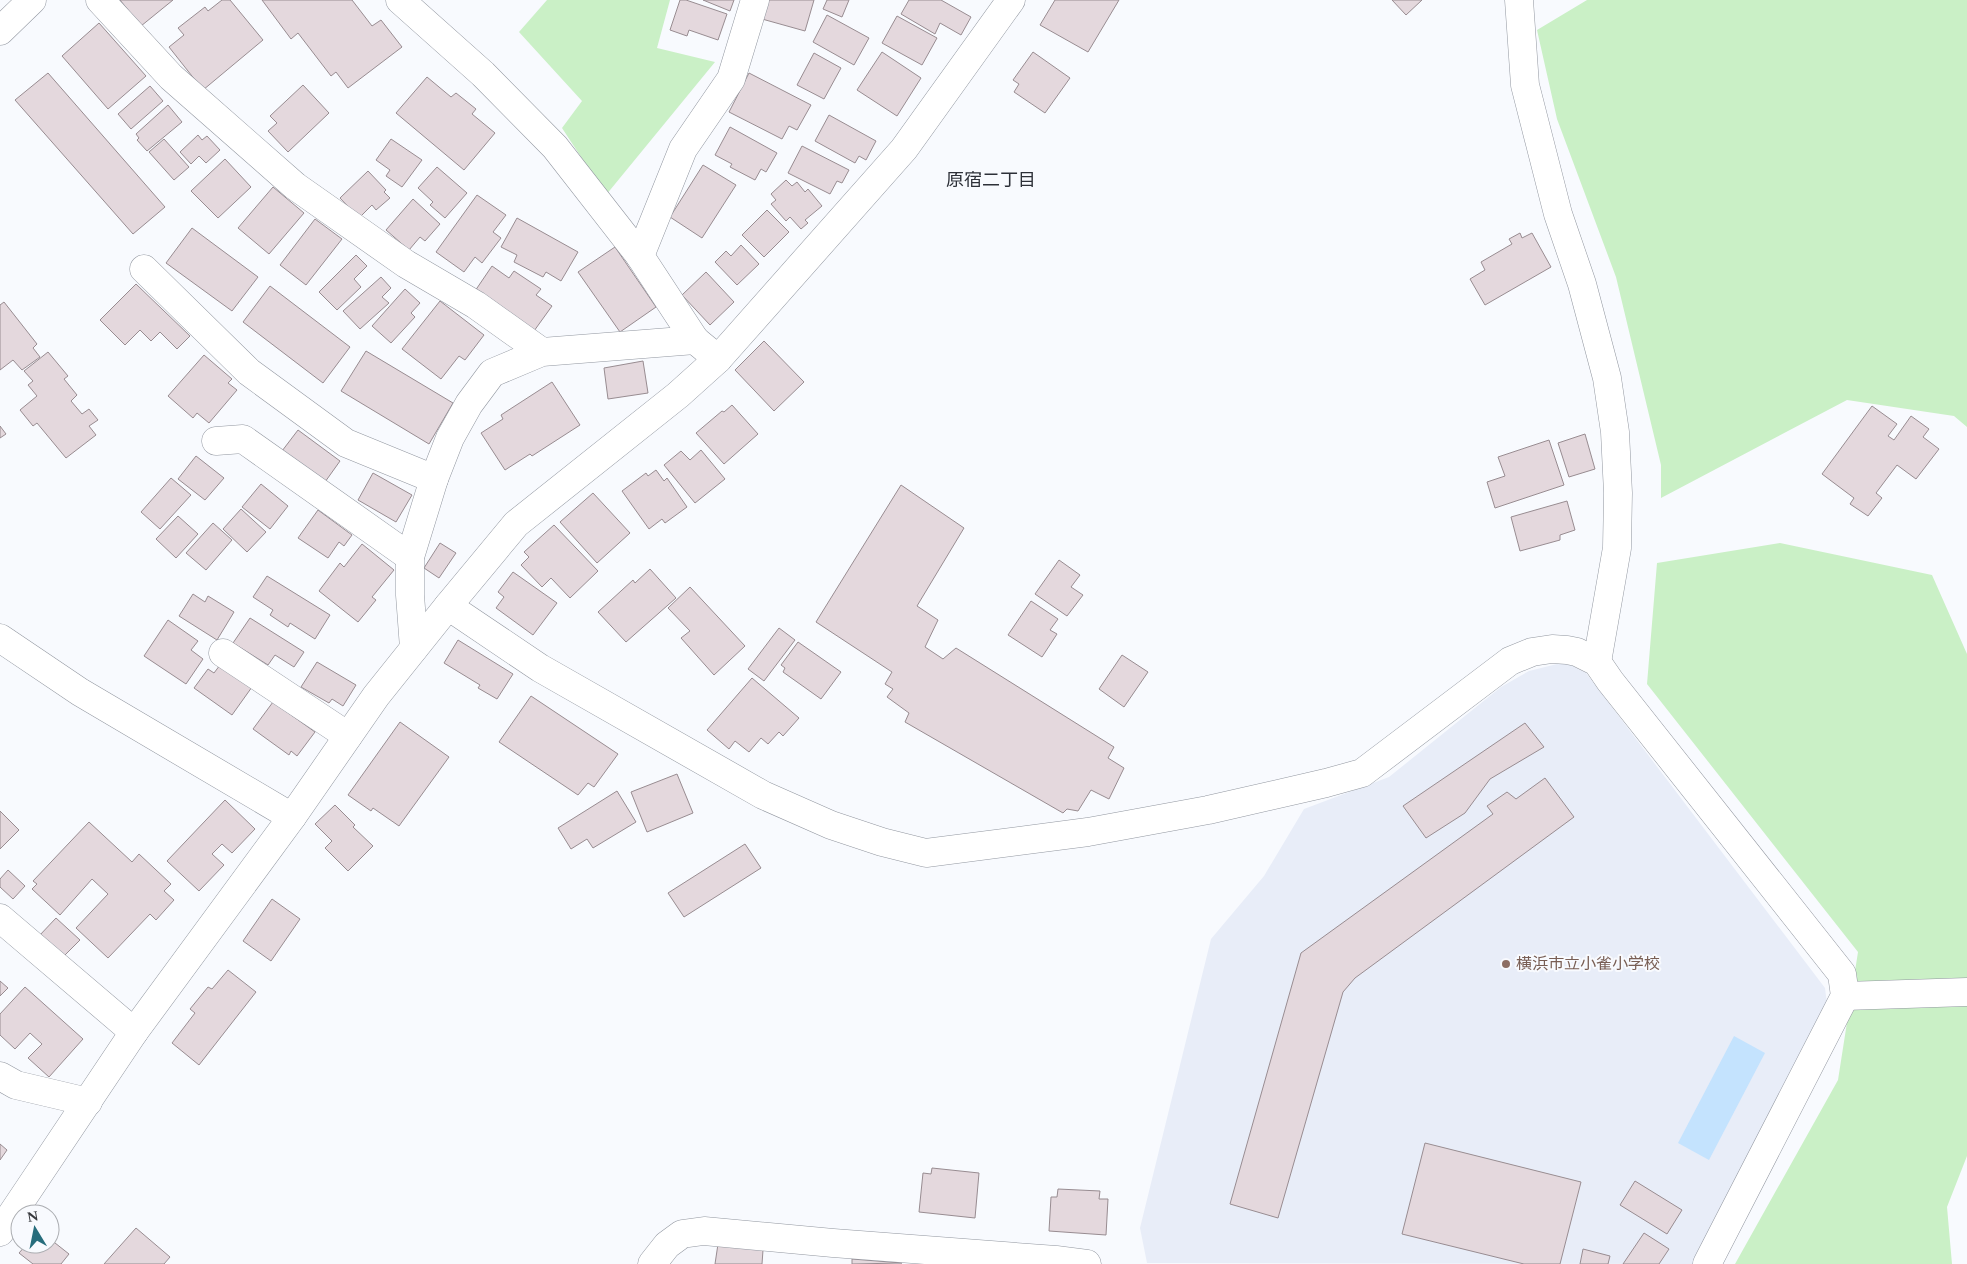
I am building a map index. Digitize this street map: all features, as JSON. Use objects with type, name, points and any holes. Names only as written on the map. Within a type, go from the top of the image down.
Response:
[{"type":"main road","points":[[0,21],[25,0]]},
{"type":"main road","points":[[0,31],[32,0]]},
{"type":"main road","points":[[100,0],[171,77],[295,186],[406,264],[476,306],[542,352]]},
{"type":"main road","points":[[400,0],[483,74],[555,147],[640,256],[695,340],[718,358]]},
{"type":"main road","points":[[640,256],[683,149],[731,79],[755,0]]},
{"type":"main road","points":[[0,1232],[134,1032],[292,818],[376,696],[448,606],[516,524],[678,395],[718,358],[904,149],[1012,0]]},
{"type":"main road","points":[[1520,0],[1525,84],[1558,214],[1582,284],[1607,378],[1615,432],[1618,493],[1617,548],[1597,662]]},
{"type":"main road","points":[[144,269],[249,372],[346,443],[434,479]]},
{"type":"main road","points":[[414,648],[410,595],[410,557],[434,479],[450,438],[469,404],[492,373],[542,352],[695,340]]},
{"type":"main road","points":[[216,441],[243,439],[410,557]]},
{"type":"main road","points":[[448,606],[540,668],[763,795],[831,824],[882,842],[926,853],[1088,832],[1208,810],[1362,773],[1510,661],[1532,652],[1552,649],[1577,652],[1597,662],[1610,681],[1842,974],[1844,996],[1707,1264]]},
{"type":"main road","points":[[0,638],[80,692],[292,818]]},
{"type":"main road","points":[[222,653],[348,736]]},
{"type":"main road","points":[[0,918],[134,1032]]},
{"type":"main road","points":[[1844,996],[1967,992]]},
{"type":"main road","points":[[0,1076],[16,1085],[88,1102]]},
{"type":"main road","points":[[652,1264],[667,1245],[682,1234],[704,1231],[831,1254],[1086,1264]]},
{"type":"shaded area","name":"横浜市立小雀小学校","points":[[1565,662],[1586,673],[1825,988],[1827,1004],[1694,1264],[1147,1263],[1140,1228],[1211,939],[1264,876],[1304,809],[1389,777],[1501,687],[1529,671]]},
{"type":"green space","points":[[547,0],[670,0],[657,48],[715,62],[606,195],[562,128],[582,101],[519,32]]},
{"type":"green space","points":[[1587,0],[1967,0],[1967,427],[1954,416],[1847,400],[1661,498],[1661,465],[1616,277],[1557,119],[1537,30]]},
{"type":"green space","points":[[1780,543],[1932,575],[1967,654],[1967,1156],[1947,1207],[1952,1264],[1735,1264],[1838,1080],[1858,952],[1647,684],[1657,563]]},
{"type":"water","points":[[1734,1036],[1765,1053],[1709,1160],[1678,1143]]},
{"type":"building","points":[[120,0],[173,0],[141,26]]},
{"type":"building","points":[[222,0],[230,0],[263,40],[203,90],[169,47],[184,35],[178,28],[205,7],[208,11]]},
{"type":"building","points":[[262,0],[352,0],[372,26],[381,20],[402,47],[348,88],[336,72],[331,76],[298,33],[291,39]]},
{"type":"building","points":[[680,0],[686,0],[727,14],[718,40],[689,30],[687,36],[670,30]]},
{"type":"building","points":[[703,0],[734,0],[730,11]]},
{"type":"building","points":[[767,0],[814,0],[805,31],[762,19]]},
{"type":"building","points":[[827,0],[849,0],[842,17],[823,9]]},
{"type":"building","points":[[909,0],[941,0],[971,17],[961,35],[940,23],[935,34],[901,14]]},
{"type":"building","points":[[1055,0],[1119,0],[1088,52],[1040,25]]},
{"type":"building","points":[[1392,0],[1422,0],[1406,15]]},
{"type":"building","points":[[827,15],[869,38],[854,65],[813,42]]},
{"type":"building","points":[[897,16],[937,38],[922,65],[882,43]]},
{"type":"building","points":[[99,23],[146,76],[108,109],[62,56]]},
{"type":"building","points":[[882,52],[921,78],[897,116],[857,90]]},
{"type":"building","points":[[1033,52],[1070,78],[1045,113],[1014,92],[1019,84],[1013,80]]},
{"type":"building","points":[[814,53],[841,68],[824,99],[797,85]]},
{"type":"building","points":[[48,73],[165,207],[133,234],[15,100]]},
{"type":"building","points":[[749,73],[811,105],[797,130],[789,126],[782,139],[729,112]]},
{"type":"building","points":[[427,77],[451,97],[456,93],[476,109],[472,114],[495,133],[464,170],[396,113]]},
{"type":"building","points":[[303,85],[329,113],[288,152],[268,131],[277,123],[270,116]]},
{"type":"building","points":[[150,86],[163,101],[131,129],[118,114]]},
{"type":"building","points":[[168,105],[182,122],[147,151],[137,140],[139,138],[136,134]]},
{"type":"building","points":[[829,115],[876,141],[866,160],[859,156],[855,163],[815,141]]},
{"type":"building","points":[[730,127],[777,153],[766,172],[761,169],[755,180],[730,167],[732,164],[715,155]]},
{"type":"building","points":[[198,135],[202,140],[207,136],[220,150],[206,163],[199,156],[191,164],[180,152]]},
{"type":"building","points":[[164,139],[189,167],[174,180],[149,152]]},
{"type":"building","points":[[391,139],[422,160],[402,187],[386,176],[390,170],[376,160]]},
{"type":"building","points":[[802,146],[849,170],[842,183],[837,181],[830,194],[788,173]]},
{"type":"building","points":[[225,159],[251,187],[218,218],[191,191]]},
{"type":"building","points":[[703,165],[736,185],[702,238],[670,217]]},
{"type":"building","points":[[437,167],[467,193],[445,218],[430,205],[433,202],[418,188]]},
{"type":"building","points":[[368,171],[386,190],[384,192],[390,198],[376,210],[372,205],[359,218],[340,198]]},
{"type":"building","points":[[786,180],[792,186],[797,182],[805,192],[808,189],[822,206],[805,220],[808,223],[801,229],[790,217],[786,221],[771,204],[776,200],[771,194]]},
{"type":"building","points":[[273,187],[304,213],[269,254],[238,228]]},
{"type":"building","points":[[477,195],[506,215],[493,232],[501,238],[482,263],[475,257],[464,272],[436,252]]},
{"type":"building","points":[[413,199],[440,224],[425,241],[420,237],[409,250],[386,230]]},
{"type":"building","points":[[767,210],[789,232],[764,257],[742,235]]},
{"type":"building","points":[[517,218],[578,252],[561,281],[546,272],[543,277],[514,262],[517,255],[501,247]]},
{"type":"building","points":[[315,219],[342,239],[306,285],[280,265]]},
{"type":"building","points":[[192,228],[258,277],[232,311],[166,263]]},
{"type":"building","points":[[1520,233],[1522,238],[1532,233],[1551,267],[1485,305],[1470,279],[1485,270],[1481,262],[1512,244],[1509,239]]},
{"type":"building","points":[[741,245],[759,264],[737,285],[715,262],[726,251],[731,256]]},
{"type":"building","points":[[615,247],[656,307],[620,332],[578,272]]},
{"type":"building","points":[[356,255],[367,266],[354,279],[361,287],[337,310],[319,292]]},
{"type":"building","points":[[492,266],[509,278],[514,271],[541,289],[536,295],[552,306],[534,331],[475,291]]},
{"type":"building","points":[[706,272],[734,302],[710,325],[682,295]]},
{"type":"building","points":[[381,277],[391,288],[382,297],[389,303],[360,329],[343,311]]},
{"type":"building","points":[[136,284],[190,336],[177,349],[160,332],[151,341],[140,330],[125,345],[100,320]]},
{"type":"building","points":[[270,286],[350,347],[323,383],[243,322]]},
{"type":"building","points":[[405,289],[420,303],[411,313],[415,317],[391,343],[372,326]]},
{"type":"building","points":[[440,301],[484,335],[465,360],[459,356],[441,379],[402,349]]},
{"type":"building","points":[[4,302],[37,344],[33,348],[40,357],[22,370],[13,360],[0,370],[0,305]]},
{"type":"building","points":[[764,341],[804,382],[774,411],[735,370]]},
{"type":"building","points":[[366,351],[453,403],[429,444],[341,391]]},
{"type":"building","points":[[48,352],[68,376],[64,379],[77,395],[71,401],[82,414],[89,409],[98,420],[89,426],[96,435],[66,458],[37,423],[33,426],[20,410],[37,396],[28,385],[33,381],[24,371]]},
{"type":"building","points":[[204,355],[232,379],[228,383],[237,390],[209,423],[197,413],[193,418],[168,396]]},
{"type":"building","points":[[643,361],[648,393],[608,399],[604,368]]},
{"type":"building","points":[[552,382],[580,425],[532,456],[530,454],[505,470],[481,433],[503,419],[501,415]]},
{"type":"building","points":[[732,405],[758,434],[724,464],[696,433]]},
{"type":"building","points":[[1872,406],[1897,424],[1888,436],[1894,440],[1911,416],[1929,429],[1923,437],[1939,449],[1916,479],[1897,465],[1876,493],[1882,498],[1868,516],[1850,504],[1854,498],[1822,474]]},
{"type":"building","points":[[0,426],[6,434],[0,438]]},
{"type":"building","points":[[298,430],[340,461],[325,482],[282,451]]},
{"type":"building","points":[[1585,434],[1595,469],[1569,477],[1558,443]]},
{"type":"building","points":[[1549,440],[1564,485],[1495,508],[1487,482],[1505,476],[1498,457]]},
{"type":"building","points":[[701,450],[725,479],[695,503],[664,465],[681,451],[690,460]]},
{"type":"building","points":[[196,456],[224,478],[205,500],[178,479]]},
{"type":"building","points":[[656,470],[664,481],[667,478],[687,507],[665,523],[662,519],[649,529],[622,491],[646,473],[648,476]]},
{"type":"building","points":[[373,473],[412,495],[396,522],[358,500]]},
{"type":"building","points":[[171,478],[191,495],[160,529],[141,512]]},
{"type":"building","points":[[261,484],[288,506],[270,529],[242,507]]},
{"type":"building","points":[[901,485],[964,528],[917,606],[938,620],[925,647],[943,659],[956,648],[1114,747],[1108,758],[1124,768],[1109,799],[1091,790],[1078,811],[1067,809],[1063,813],[905,722],[909,713],[887,697],[893,689],[885,684],[892,672],[816,622]]},
{"type":"building","points":[[593,493],[630,533],[597,563],[560,522]]},
{"type":"building","points":[[1567,501],[1575,530],[1560,535],[1560,540],[1520,551],[1511,517]]},
{"type":"building","points":[[241,509],[266,532],[247,552],[223,529]]},
{"type":"building","points":[[318,510],[352,535],[344,546],[339,542],[328,558],[298,538]]},
{"type":"building","points":[[178,516],[198,534],[176,558],[156,539]]},
{"type":"building","points":[[213,523],[232,540],[206,570],[186,553]]},
{"type":"building","points":[[554,525],[598,571],[570,598],[551,578],[542,587],[521,565],[529,557],[524,552]]},
{"type":"building","points":[[440,543],[456,553],[439,578],[424,568]]},
{"type":"building","points":[[362,544],[394,570],[372,597],[376,600],[358,622],[319,591],[340,563],[344,567]]},
{"type":"building","points":[[1059,560],[1080,575],[1071,587],[1083,595],[1067,616],[1035,594]]},
{"type":"building","points":[[650,569],[676,598],[626,642],[598,612],[633,580],[635,583]]},
{"type":"building","points":[[513,572],[557,603],[533,635],[496,608],[504,597],[498,592]]},
{"type":"building","points":[[267,576],[330,615],[315,639],[290,623],[288,627],[270,615],[273,610],[253,597]]},
{"type":"building","points":[[690,587],[745,646],[714,675],[681,638],[690,631],[668,608]]},
{"type":"building","points":[[193,594],[205,602],[208,596],[234,612],[217,640],[179,616]]},
{"type":"building","points":[[1031,601],[1058,619],[1050,630],[1057,634],[1042,657],[1008,635]]},
{"type":"building","points":[[250,618],[304,652],[294,667],[275,655],[268,665],[233,643]]},
{"type":"building","points":[[168,620],[198,641],[191,650],[203,659],[186,684],[144,656]]},
{"type":"building","points":[[779,628],[795,640],[764,681],[748,669]]},
{"type":"building","points":[[458,640],[513,674],[497,699],[478,688],[480,685],[444,663]]},
{"type":"building","points":[[798,642],[841,672],[821,699],[783,672],[785,668],[781,665]]},
{"type":"building","points":[[1122,655],[1148,672],[1124,707],[1099,689]]},
{"type":"building","points":[[317,662],[356,685],[343,706],[332,699],[329,703],[301,687]]},
{"type":"building","points":[[220,665],[252,687],[232,715],[194,688],[208,669],[214,673]]},
{"type":"building","points":[[752,678],[799,718],[783,736],[779,732],[768,744],[761,738],[749,752],[735,741],[729,749],[707,730]]},
{"type":"building","points":[[531,696],[618,754],[594,787],[588,783],[578,795],[499,742]]},
{"type":"building","points":[[273,702],[315,732],[297,756],[291,751],[289,755],[253,729]]},
{"type":"building","points":[[400,722],[449,757],[399,826],[373,808],[371,811],[348,795]]},
{"type":"building","points":[[1525,723],[1544,747],[1490,779],[1465,813],[1426,838],[1403,806]]},
{"type":"building","points":[[677,774],[693,813],[647,832],[631,792]]},
{"type":"building","points":[[1545,778],[1574,817],[1355,978],[1343,992],[1278,1218],[1230,1204],[1301,953],[1493,814],[1487,806],[1507,792],[1516,799]]},
{"type":"building","points":[[617,791],[636,822],[593,848],[587,839],[571,849],[558,828]]},
{"type":"building","points":[[225,800],[255,829],[232,853],[222,844],[212,854],[224,865],[199,891],[167,861]]},
{"type":"building","points":[[335,805],[355,825],[353,827],[373,846],[348,871],[325,848],[332,841],[315,824]]},
{"type":"building","points":[[0,811],[19,830],[0,849]]},
{"type":"building","points":[[89,822],[132,862],[139,854],[171,884],[164,891],[174,900],[156,920],[150,914],[108,958],[76,928],[108,894],[92,879],[60,915],[32,889],[37,884],[33,881]]},
{"type":"building","points":[[745,844],[761,868],[684,917],[668,893]]},
{"type":"building","points":[[8,870],[25,886],[13,899],[0,887],[0,879]]},
{"type":"building","points":[[272,899],[300,919],[271,961],[243,941]]},
{"type":"building","points":[[56,918],[80,940],[62,958],[39,936]]},
{"type":"building","points":[[228,970],[256,992],[199,1065],[172,1043],[195,1013],[190,1009],[208,987],[212,989]]},
{"type":"building","points":[[0,981],[8,988],[0,996]]},
{"type":"building","points":[[25,987],[83,1039],[49,1077],[28,1058],[42,1044],[30,1033],[15,1049],[0,1035],[0,1014]]},
{"type":"building","points":[[1425,1143],[1581,1182],[1560,1264],[1524,1264],[1402,1234]]},
{"type":"building","points":[[0,1144],[7,1150],[0,1160]]},
{"type":"building","points":[[932,1168],[979,1173],[975,1218],[919,1212],[923,1173],[931,1174]]},
{"type":"building","points":[[1635,1181],[1682,1210],[1667,1234],[1620,1205]]},
{"type":"building","points":[[1058,1189],[1100,1191],[1099,1199],[1108,1199],[1106,1235],[1049,1231],[1051,1197],[1057,1197]]},
{"type":"building","points":[[136,1228],[170,1257],[164,1264],[104,1264]]},
{"type":"building","points":[[1644,1233],[1669,1249],[1659,1264],[1623,1264]]},
{"type":"building","points":[[718,1244],[763,1250],[762,1264],[715,1264]]},
{"type":"building","points":[[60,1247],[69,1254],[61,1264],[33,1264],[20,1254],[60,1254]]},
{"type":"building","points":[[1583,1249],[1610,1256],[1608,1264],[1580,1264]]},
{"type":"building","points":[[852,1259],[902,1263],[852,1264]]},
{"type":"place","name":"横浜市立小雀小学校","points":[[1506,964]]},
{"type":"district","name":"原宿二丁目","points":[[991,180]]}]
